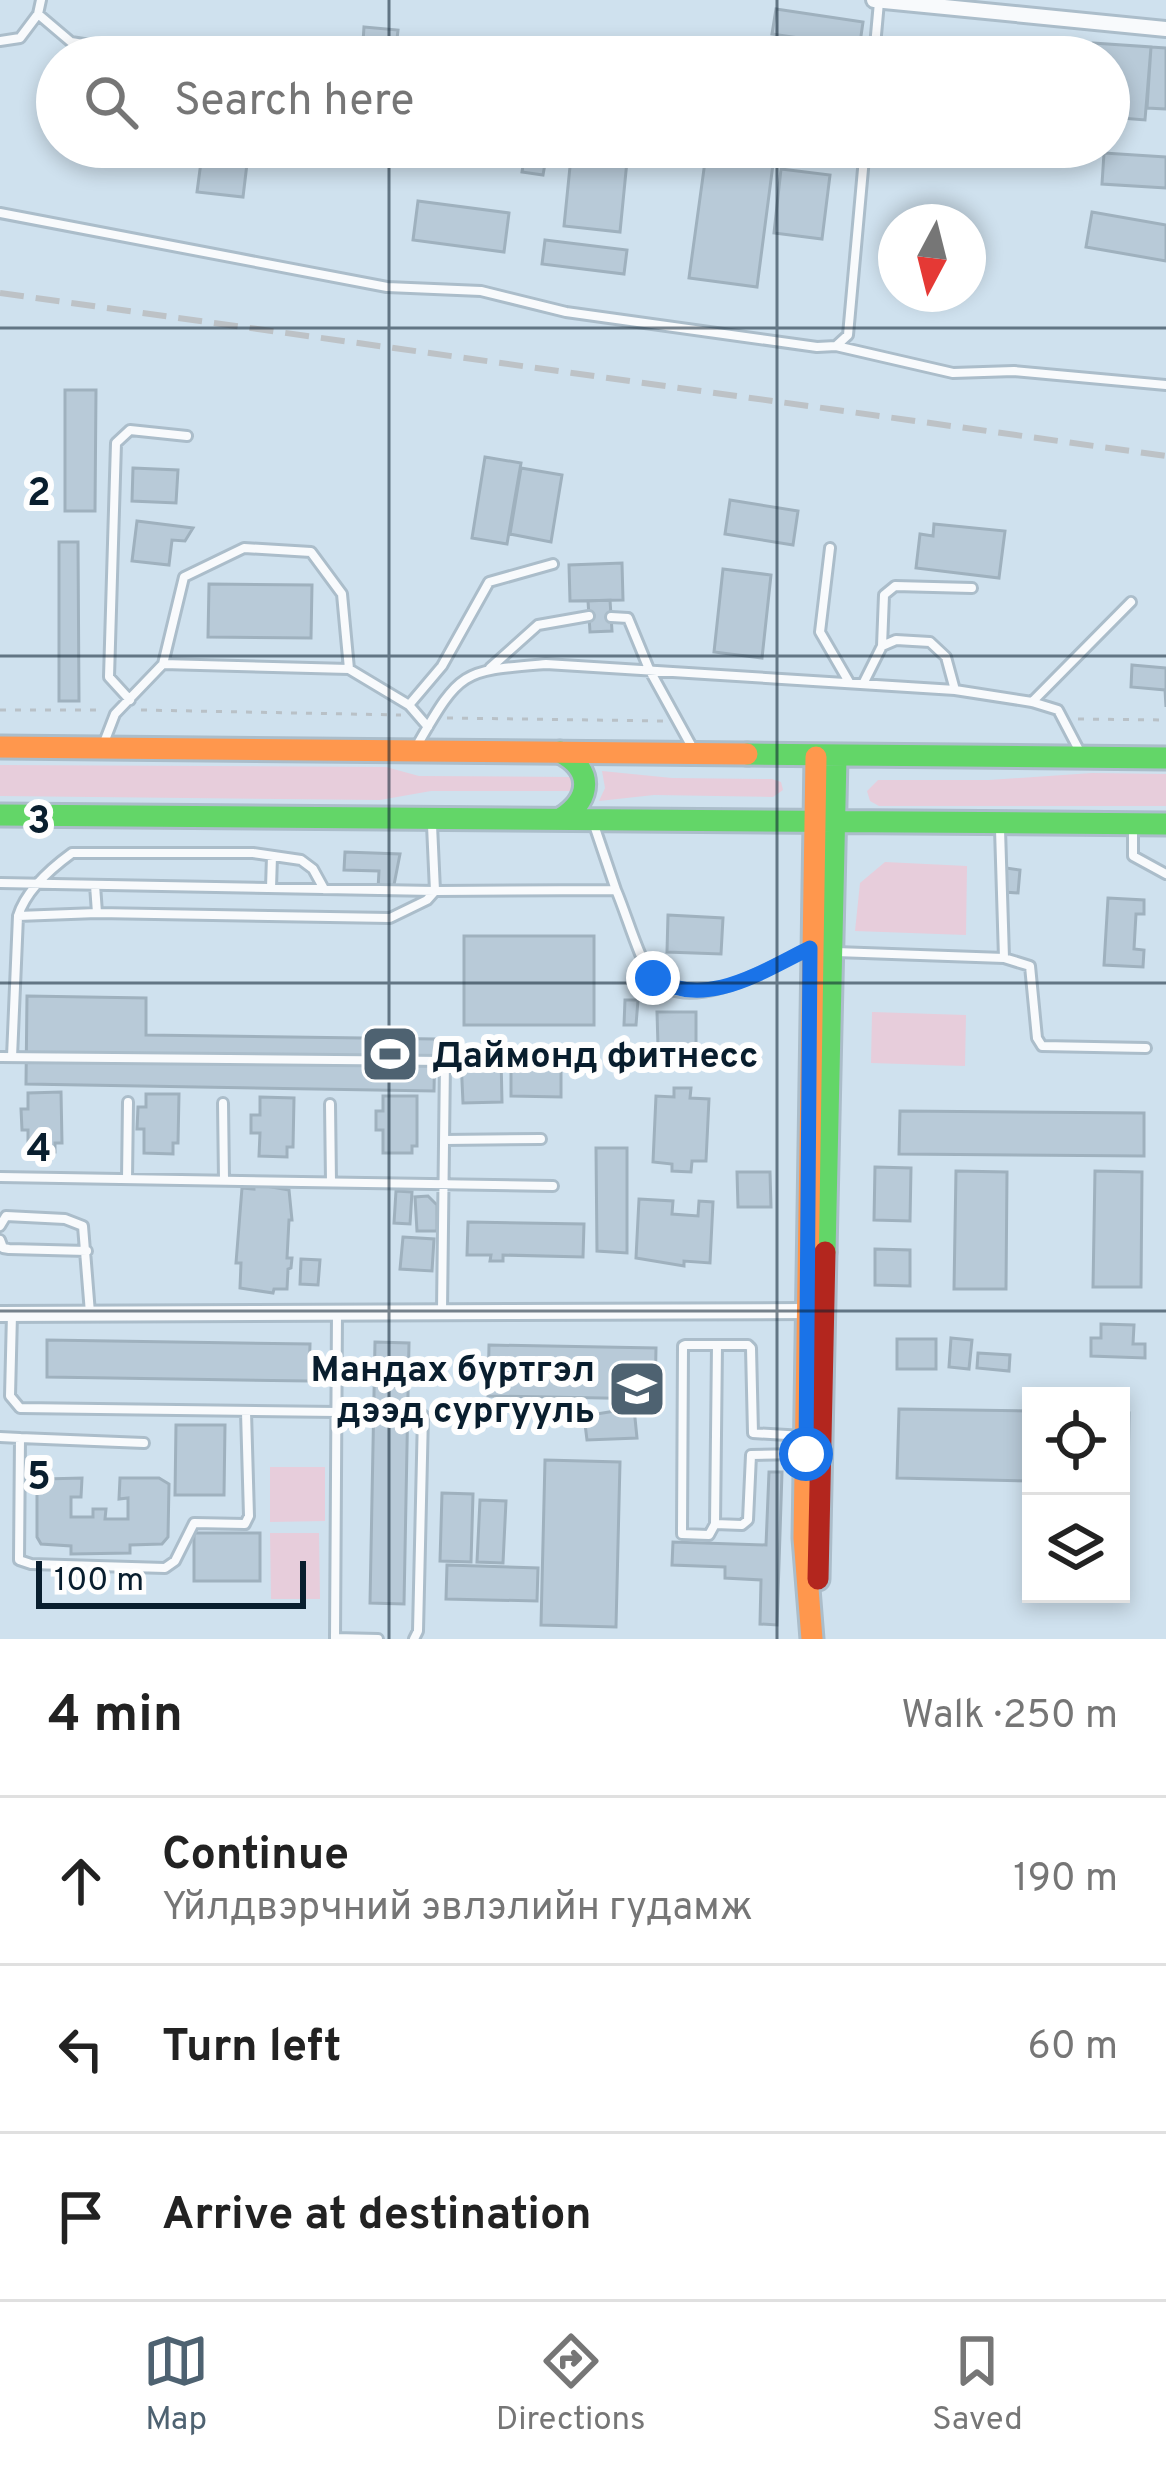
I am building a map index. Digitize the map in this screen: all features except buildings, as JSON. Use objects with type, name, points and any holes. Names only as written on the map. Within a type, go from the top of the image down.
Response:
[{"type":"main road","points":[[0,746],[1166,758]]},
{"type":"main road","points":[[560,752],[574,757],[588,783],[586,798],[562,818]]},
{"type":"main road","points":[[812,1639],[821,1538],[834,952],[826,757]]},
{"type":"main road","points":[[0,815],[1166,824]]},
{"type":"main road","points":[[812,1639],[804,1538],[810,948],[827,820]]},
{"type":"street","points":[[876,0],[1166,29]]},
{"type":"street","points":[[6,1314],[808,1311]]},
{"type":"lane","points":[[0,41],[20,38],[38,14],[41,0]]},
{"type":"lane","points":[[875,36],[876,0]]},
{"type":"lane","points":[[38,14],[64,36]]},
{"type":"lane","points":[[836,346],[848,335],[863,168]]},
{"type":"lane","points":[[0,213],[387,286],[481,291],[566,312],[836,346],[953,374],[1014,371],[1166,385]]},
{"type":"lane","points":[[130,700],[109,677],[116,443],[130,430],[188,436]]},
{"type":"lane","points":[[104,747],[110,721],[163,664],[184,577],[244,548],[311,552],[343,594],[349,669]]},
{"type":"lane","points":[[830,548],[820,632],[849,683]]},
{"type":"lane","points":[[409,705],[442,666],[489,582],[553,564]]},
{"type":"lane","points":[[862,684],[882,646],[884,595],[895,586],[972,587]]},
{"type":"lane","points":[[1032,702],[1132,602]]},
{"type":"lane","points":[[489,669],[538,625],[589,616]]},
{"type":"lane","points":[[611,616],[628,618],[649,669],[696,755]]},
{"type":"lane","points":[[882,646],[896,640],[930,642],[946,657],[955,690]]},
{"type":"lane","points":[[163,664],[349,669],[409,705],[428,727]]},
{"type":"lane","points":[[414,750],[448,692],[461,680],[489,669],[546,664],[955,690],[1032,702],[1058,710],[1082,757]]},
{"type":"lane","points":[[18,916],[391,918],[427,900],[434,891],[432,817]]},
{"type":"lane","points":[[592,818],[653,978],[671,989],[705,992],[810,948]]},
{"type":"lane","points":[[1000,822],[1004,958]]},
{"type":"lane","points":[[1133,823],[1133,856],[1166,874]]},
{"type":"lane","points":[[12,1057],[18,916],[37,884],[72,854],[301,860],[313,868],[324,889]]},
{"type":"lane","points":[[271,888],[272,856]]},
{"type":"lane","points":[[0,884],[616,890]]},
{"type":"lane","points":[[94,885],[97,913]]},
{"type":"lane","points":[[834,952],[1004,958],[1030,966],[1037,1038],[1042,1046],[1145,1048]]},
{"type":"lane","points":[[0,1057],[445,1061],[442,1312]]},
{"type":"lane","points":[[127,1179],[128,1102]]},
{"type":"lane","points":[[223,1103],[224,1180]]},
{"type":"lane","points":[[330,1104],[331,1182]]},
{"type":"lane","points":[[444,1140],[541,1139]]},
{"type":"lane","points":[[0,1177],[553,1186]]},
{"type":"lane","points":[[0,1226],[6,1216],[75,1221],[86,1233],[90,1313]]},
{"type":"lane","points":[[0,1240],[9,1249],[87,1251]]},
{"type":"lane","points":[[337,1312],[335,1638],[379,1639]]},
{"type":"lane","points":[[6,1314],[10,1396],[20,1408],[337,1412]]},
{"type":"lane","points":[[717,1345],[716,1524],[709,1535],[681,1531],[680,1349],[686,1345],[717,1345],[751,1348],[753,1432],[806,1445]]},
{"type":"lane","points":[[20,1438],[19,1560],[165,1568],[175,1561],[194,1523],[248,1521],[246,1412]]},
{"type":"lane","points":[[414,1639],[418,1631],[423,1415]]},
{"type":"lane","points":[[0,1436],[144,1443]]},
{"type":"lane","points":[[716,1524],[742,1525],[748,1520],[751,1455],[806,1445]]},
{"type":"path","points":[[0,710],[418,716]]},
{"type":"path","points":[[434,717],[679,722]]},
{"type":"path","points":[[1064,719],[1166,720]]},
{"type":"shaded area","points":[[0,765],[386,767],[419,776],[573,777],[573,791],[431,791],[380,800],[0,796]]},
{"type":"shaded area","points":[[602,771],[672,778],[772,779],[781,782],[783,790],[773,797],[654,795],[599,801],[605,788]]},
{"type":"shaded area","points":[[1166,774],[1166,806],[879,806],[870,801],[867,791],[878,780],[989,780]]},
{"type":"shaded area","points":[[885,862],[967,866],[966,935],[855,931],[860,883]]},
{"type":"shaded area","points":[[872,1012],[966,1015],[965,1066],[871,1063]]},
{"type":"shaded area","points":[[270,1467],[325,1467],[325,1521],[270,1522]]},
{"type":"shaded area","points":[[270,1533],[319,1533],[320,1599],[271,1599]]},
{"type":"railway","points":[[0,293],[1166,456]]},
{"type":"traffic: fast","points":[[560,752],[578,767],[585,784],[579,802],[562,818]]},
{"type":"traffic: fast","points":[[747,754],[1166,758]]},
{"type":"traffic: fast","points":[[825,1252],[836,757]]},
{"type":"traffic: fast","points":[[0,815],[1166,824]]},
{"type":"traffic: slow","points":[[0,747],[747,754]]},
{"type":"traffic: slow","points":[[812,1639],[804,1538],[816,757]]},
{"type":"traffic: jam","points":[[818,1579],[825,1252]]},
{"type":"place","name":"Даймонд фитнесс","points":[[390,1054]]},
{"type":"place","name":"Мандах бүртгэл дээд сургууль","points":[[637,1389]]},
{"type":"route","points":[[653,978],[671,989],[705,992],[745,980],[810,948],[806,1454]]}]
